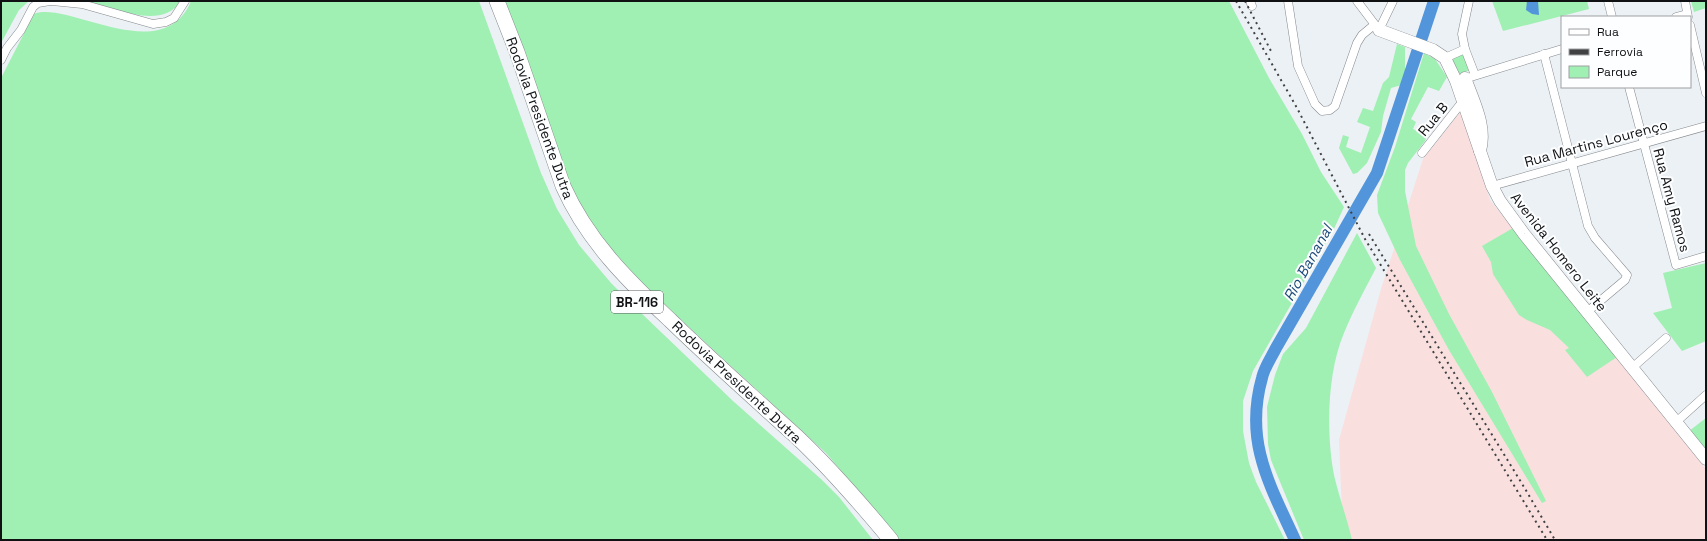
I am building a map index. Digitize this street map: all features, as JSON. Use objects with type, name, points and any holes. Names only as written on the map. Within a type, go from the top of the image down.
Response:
[{"type":"highway","name":"Rodovia Presidente Dutra","points":[[489,1],[557,194],[576,232],[598,261],[630,295],[836,488],[881,540]]},
{"type":"highway","name":"Rodovia Presidente Dutra","points":[[497,1],[525,73],[563,186],[571,204],[593,239],[614,265],[654,306],[828,466],[891,540]]},
{"type":"street","points":[[1,60],[7,48],[21,30],[33,7],[38,3],[51,1],[82,4],[153,24],[166,22],[174,18],[185,1]]},
{"type":"street","points":[[1288,1],[1298,66],[1316,104],[1322,110],[1330,110],[1335,106],[1357,43],[1362,35],[1377,28],[1393,1]]},
{"type":"street","points":[[1357,1],[1377,28],[1392,36],[1433,50],[1445,58],[1465,49]]},
{"type":"street","points":[[1469,1],[1462,31],[1465,49],[1466,78],[1482,128],[1483,141],[1480,152]]},
{"type":"street","points":[[1608,1],[1612,16]]},
{"type":"street","points":[[1684,1],[1688,15]]},
{"type":"street","points":[[1691,28],[1706,93]]},
{"type":"street","points":[[1466,78],[1561,49]]},
{"type":"street","points":[[1544,54],[1591,231],[1601,246],[1626,273],[1626,278],[1621,284],[1587,312]]},
{"type":"street","name":"Avenida Homero Leite","points":[[1445,58],[1466,78],[1463,101],[1492,186],[1500,201],[1524,234],[1675,423],[1706,459]]},
{"type":"street","name":"Rua Amy Ramos","points":[[1629,88],[1676,265],[1706,256]]},
{"type":"street","name":"Rua B","points":[[1422,153],[1463,101]]},
{"type":"street","name":"Rua Martins Lourenço","points":[[1492,186],[1706,126]]},
{"type":"street","points":[[1632,368],[1666,338]]},
{"type":"street","points":[[1675,423],[1706,395]]},
{"type":"shaded area","points":[[1462,110],[1490,200],[1706,469],[1706,540],[1343,540],[1339,440],[1381,289],[1423,159]]},
{"type":"green space","points":[[1,1],[29,1],[19,10],[1,43]]},
{"type":"green space","points":[[84,1],[181,1],[172,10],[161,15],[149,16]]},
{"type":"green space","points":[[191,1],[479,1],[541,173],[557,209],[579,245],[611,283],[638,310],[733,401],[821,479],[839,497],[873,540],[1,540],[1,78],[34,14],[49,12],[114,28],[138,31],[159,30],[178,21]]},
{"type":"green space","points":[[502,1],[1229,1],[1269,78],[1302,134],[1321,172],[1344,207],[1333,231],[1253,371],[1243,401],[1243,431],[1249,463],[1256,482],[1285,540],[900,540],[826,453],[617,260],[582,210],[571,186]]},
{"type":"green space","points":[[1492,1],[1587,1],[1589,9],[1503,31]]},
{"type":"green space","points":[[1691,1],[1706,1],[1706,8],[1694,12]]},
{"type":"green space","points":[[1397,44],[1405,47],[1405,84],[1391,88],[1383,116],[1381,132],[1367,163],[1357,173],[1353,174],[1339,148],[1343,135],[1349,137],[1346,147],[1361,153],[1370,127],[1357,122],[1363,108],[1373,111],[1383,83],[1389,77]]},
{"type":"green space","points":[[1424,53],[1435,59],[1447,77],[1439,91],[1428,87],[1411,119],[1416,122],[1413,129],[1423,134],[1426,138],[1408,163],[1405,170],[1405,191],[1416,246],[1449,314],[1492,392],[1546,501],[1542,503],[1449,350],[1400,260],[1378,213],[1377,195],[1395,147]]},
{"type":"green space","points":[[1465,53],[1471,70],[1458,74],[1450,59]]},
{"type":"green space","points":[[1513,228],[1617,357],[1587,377],[1565,350],[1569,348],[1550,330],[1519,315],[1493,274],[1491,262],[1482,246]]},
{"type":"green space","points":[[1357,233],[1376,268],[1351,317],[1338,349],[1331,384],[1329,422],[1331,458],[1334,475],[1352,540],[1304,540],[1271,460],[1268,444],[1267,407],[1275,375],[1283,354],[1306,328]]},
{"type":"green space","points":[[1706,263],[1706,341],[1682,351],[1653,313],[1672,308],[1663,273]]},
{"type":"green space","points":[[1706,418],[1706,450],[1689,431]]},
{"type":"water","points":[[1527,1],[1538,1],[1539,15],[1532,14],[1526,10]]},
{"type":"waterway","name":"Rio Bananal","points":[[1295,540],[1269,481],[1262,462],[1258,443],[1256,423],[1257,401],[1263,374],[1276,348],[1377,173],[1434,1]]},
{"type":"railway","points":[[1236,1],[1297,108],[1365,239],[1547,540]]},
{"type":"railway","points":[[1245,1],[1271,51]]},
{"type":"railway","points":[[1369,234],[1555,540]]}]
